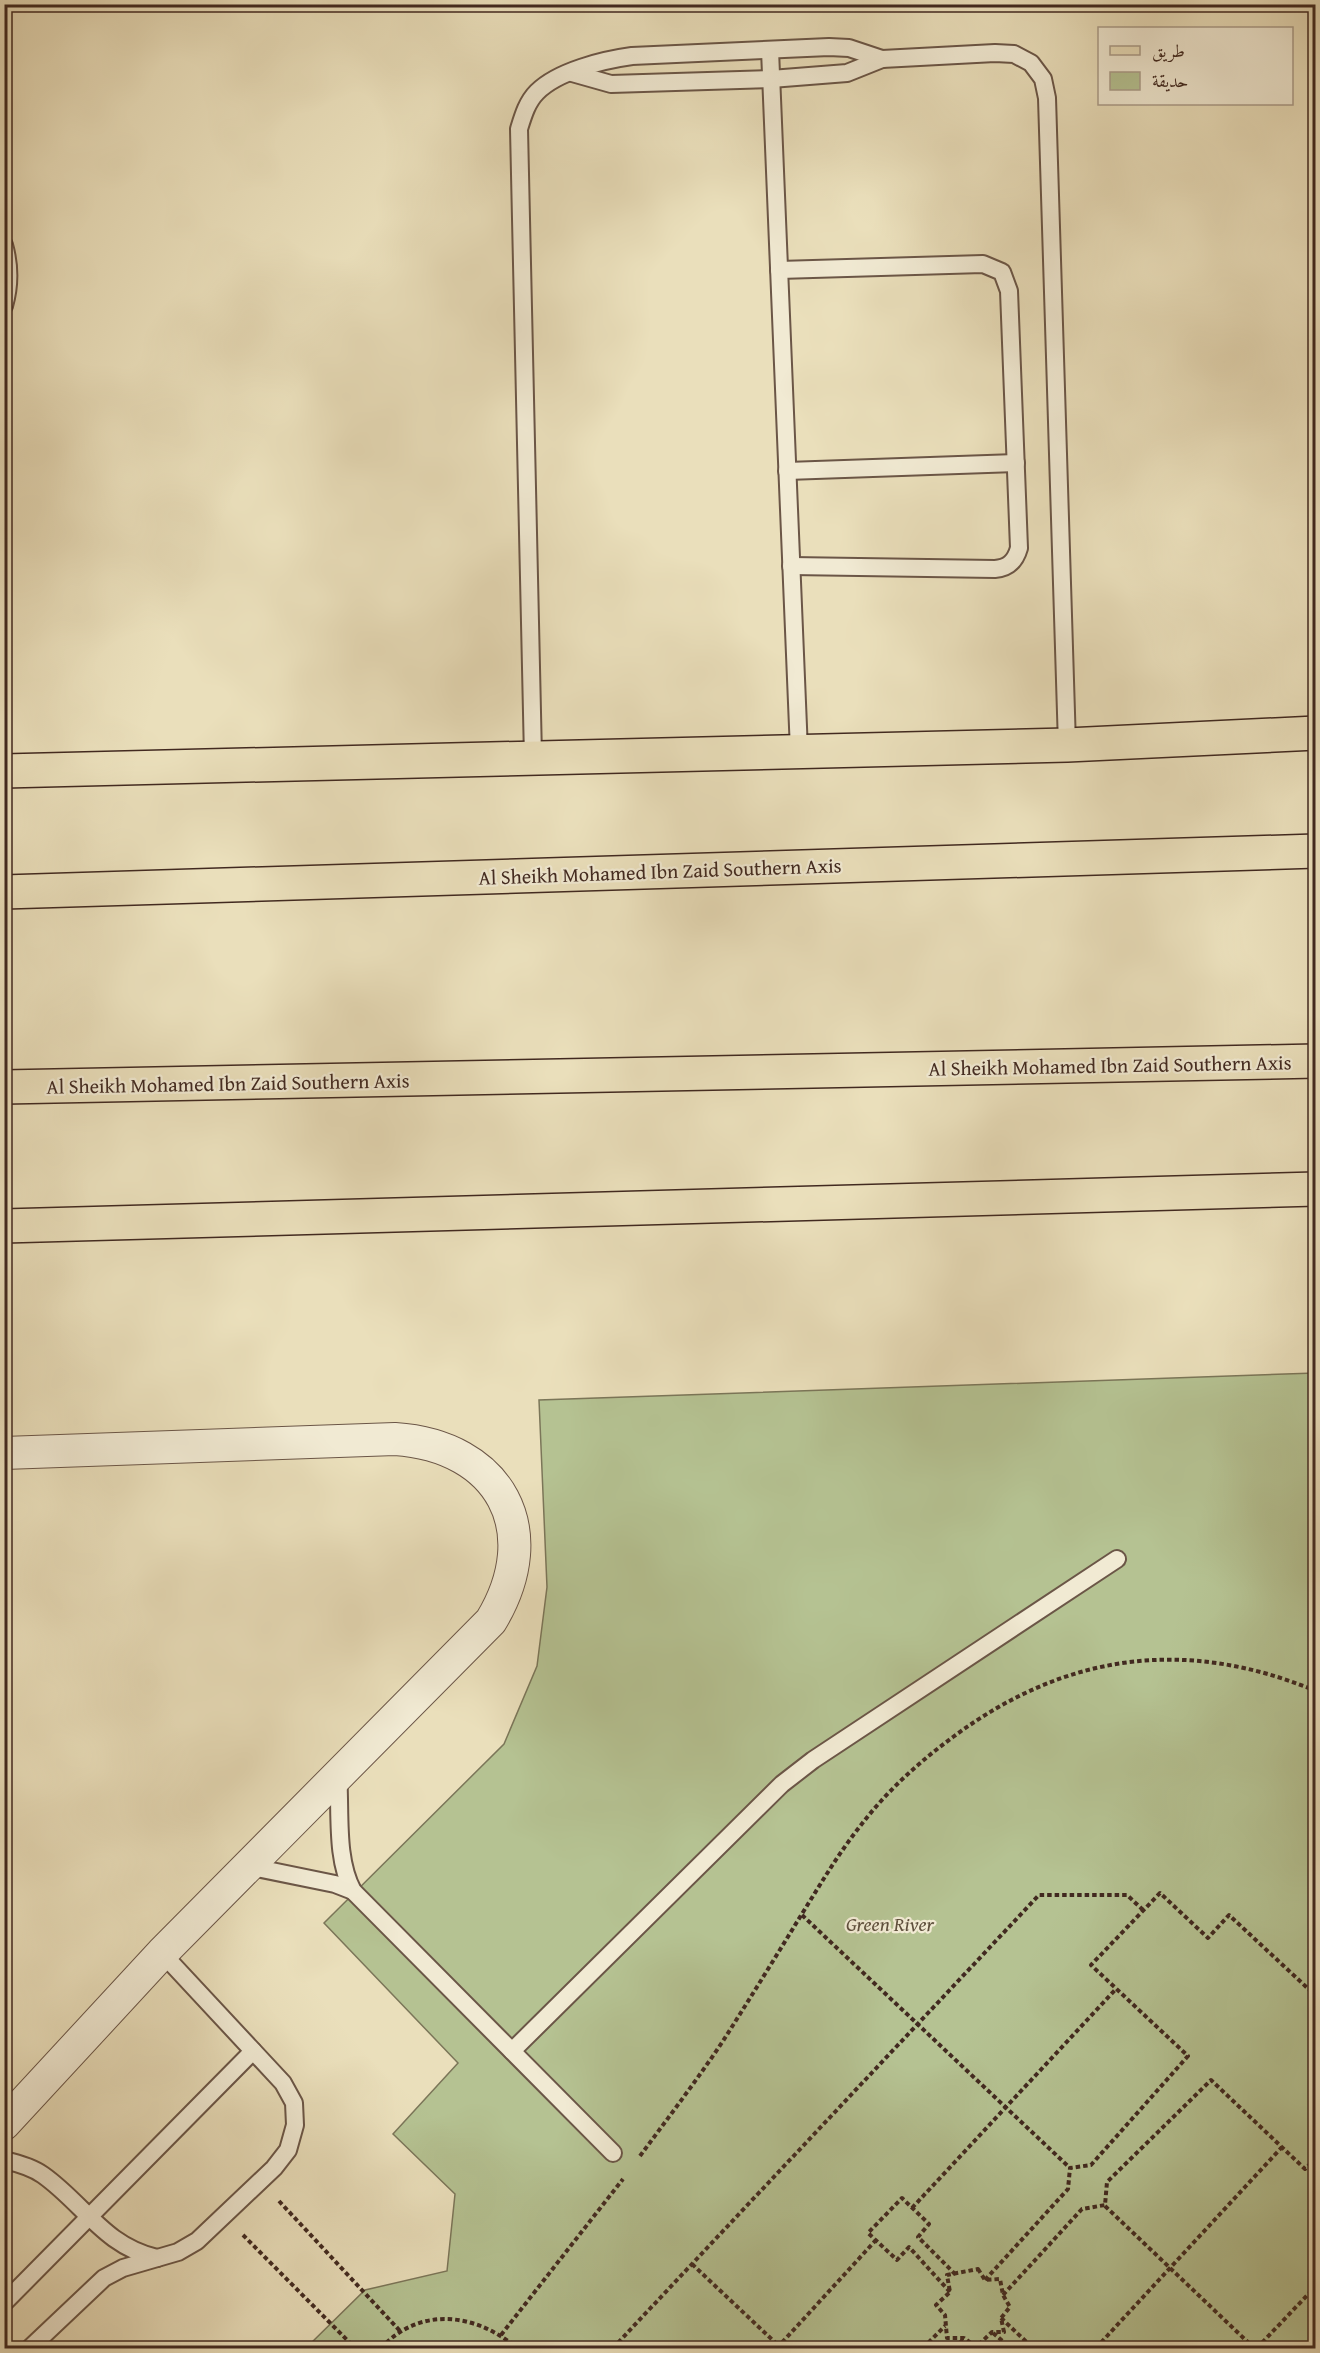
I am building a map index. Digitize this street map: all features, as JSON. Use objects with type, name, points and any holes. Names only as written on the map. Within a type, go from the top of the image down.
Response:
[{"type":"main road","points":[[4,771],[1066,745],[1316,732]]},
{"type":"main road","name":"Al Sheikh Mohamed Ibn Zaid Southern Axis","points":[[4,892],[1316,851]]},
{"type":"main road","name":"Al Sheikh Mohamed Ibn Zaid Southern Axis","points":[[4,1087],[1316,1061]]},
{"type":"main road","points":[[4,1226],[1316,1189]]},
{"type":"street","points":[[4,1453],[395,1439],[424,1441],[452,1450],[476,1465],[495,1486],[509,1512],[515,1540],[514,1569],[506,1596],[491,1621],[162,1953],[4,2124]]},
{"type":"lane","points":[[533,757],[519,129],[525,109],[537,92],[553,80],[609,59],[632,56],[849,48],[882,59]]},
{"type":"lane","points":[[770,50],[799,751]]},
{"type":"lane","points":[[572,73],[612,84],[771,79],[847,73],[882,59],[995,52],[1014,54],[1031,63],[1043,79],[1047,98],[1066,745]]},
{"type":"lane","points":[[4,244],[9,263],[9,289],[4,306]]},
{"type":"lane","points":[[779,270],[983,264],[1002,272],[1009,291],[1016,463],[1019,548],[1016,557],[1004,568],[791,566]]},
{"type":"lane","points":[[787,471],[1016,463]]},
{"type":"lane","points":[[512,2051],[782,1784],[813,1760],[1117,1559]]},
{"type":"lane","points":[[338,1773],[343,1855],[347,1879],[353,1891],[613,2153]]},
{"type":"lane","points":[[247,1866],[335,1884],[353,1891]]},
{"type":"lane","points":[[30,2349],[104,2278],[123,2268],[178,2252],[197,2241],[260,2181],[288,2150],[296,2125],[294,2103],[283,2083],[162,1953]]},
{"type":"lane","points":[[4,2303],[253,2051]]},
{"type":"lane","points":[[4,2160],[43,2175],[88,2218],[124,2247],[158,2258]]},
{"type":"path","points":[[637,2161],[721,2044],[838,1856],[861,1824],[895,1786],[932,1753],[976,1720],[1023,1692],[1059,1678],[1096,1667],[1172,1659],[1253,1669],[1316,1691]]},
{"type":"path","points":[[1070,2169],[1091,2165],[1188,2056],[1091,1965],[1160,1893],[1208,1938],[1229,1915],[1316,1996]]},
{"type":"path","points":[[613,2349],[1039,1895],[1127,1895],[1143,1910]]},
{"type":"path","points":[[802,1915],[1070,2169]]},
{"type":"path","points":[[912,2208],[1116,1989]]},
{"type":"path","points":[[1105,2205],[1107,2182],[1211,2080],[1305,2169],[1316,2158]]},
{"type":"path","points":[[1096,2349],[1282,2147]]},
{"type":"path","points":[[985,2280],[1068,2189],[1070,2169]]},
{"type":"path","points":[[501,2335],[630,2170]]},
{"type":"path","points":[[260,2181],[401,2332]]},
{"type":"path","points":[[950,2292],[909,2247],[897,2260],[868,2233],[902,2198],[929,2224],[918,2237],[956,2275]]},
{"type":"path","points":[[1105,2205],[1256,2349],[1316,2286]]},
{"type":"path","points":[[1003,2295],[1082,2209],[1105,2205]]},
{"type":"path","points":[[224,2215],[355,2349]]},
{"type":"path","points":[[692,2264],[779,2348],[876,2240]]},
{"type":"path","points":[[950,2292],[947,2275],[978,2270],[985,2280]]},
{"type":"path","points":[[985,2280],[1000,2279],[1003,2295],[1010,2307],[1001,2318]]},
{"type":"path","points":[[950,2292],[936,2305],[945,2315],[946,2338],[964,2338],[976,2347],[992,2332],[1004,2332],[1001,2318]]},
{"type":"path","points":[[1001,2318],[1033,2349]]},
{"type":"path","points":[[381,2349],[401,2332],[420,2323],[441,2319],[462,2320],[482,2325],[501,2335],[517,2349]]},
{"type":"path","points":[[923,2349],[945,2326]]},
{"type":"path","points":[[992,2332],[1011,2349]]},
{"type":"path","points":[[954,2349],[964,2338]]},
{"type":"green space","name":"Green River","points":[[1315,1373],[1315,2348],[306,2348],[365,2290],[447,2271],[455,2194],[393,2134],[458,2063],[324,1923],[504,1744],[537,1666],[547,1587],[539,1400]]}]
